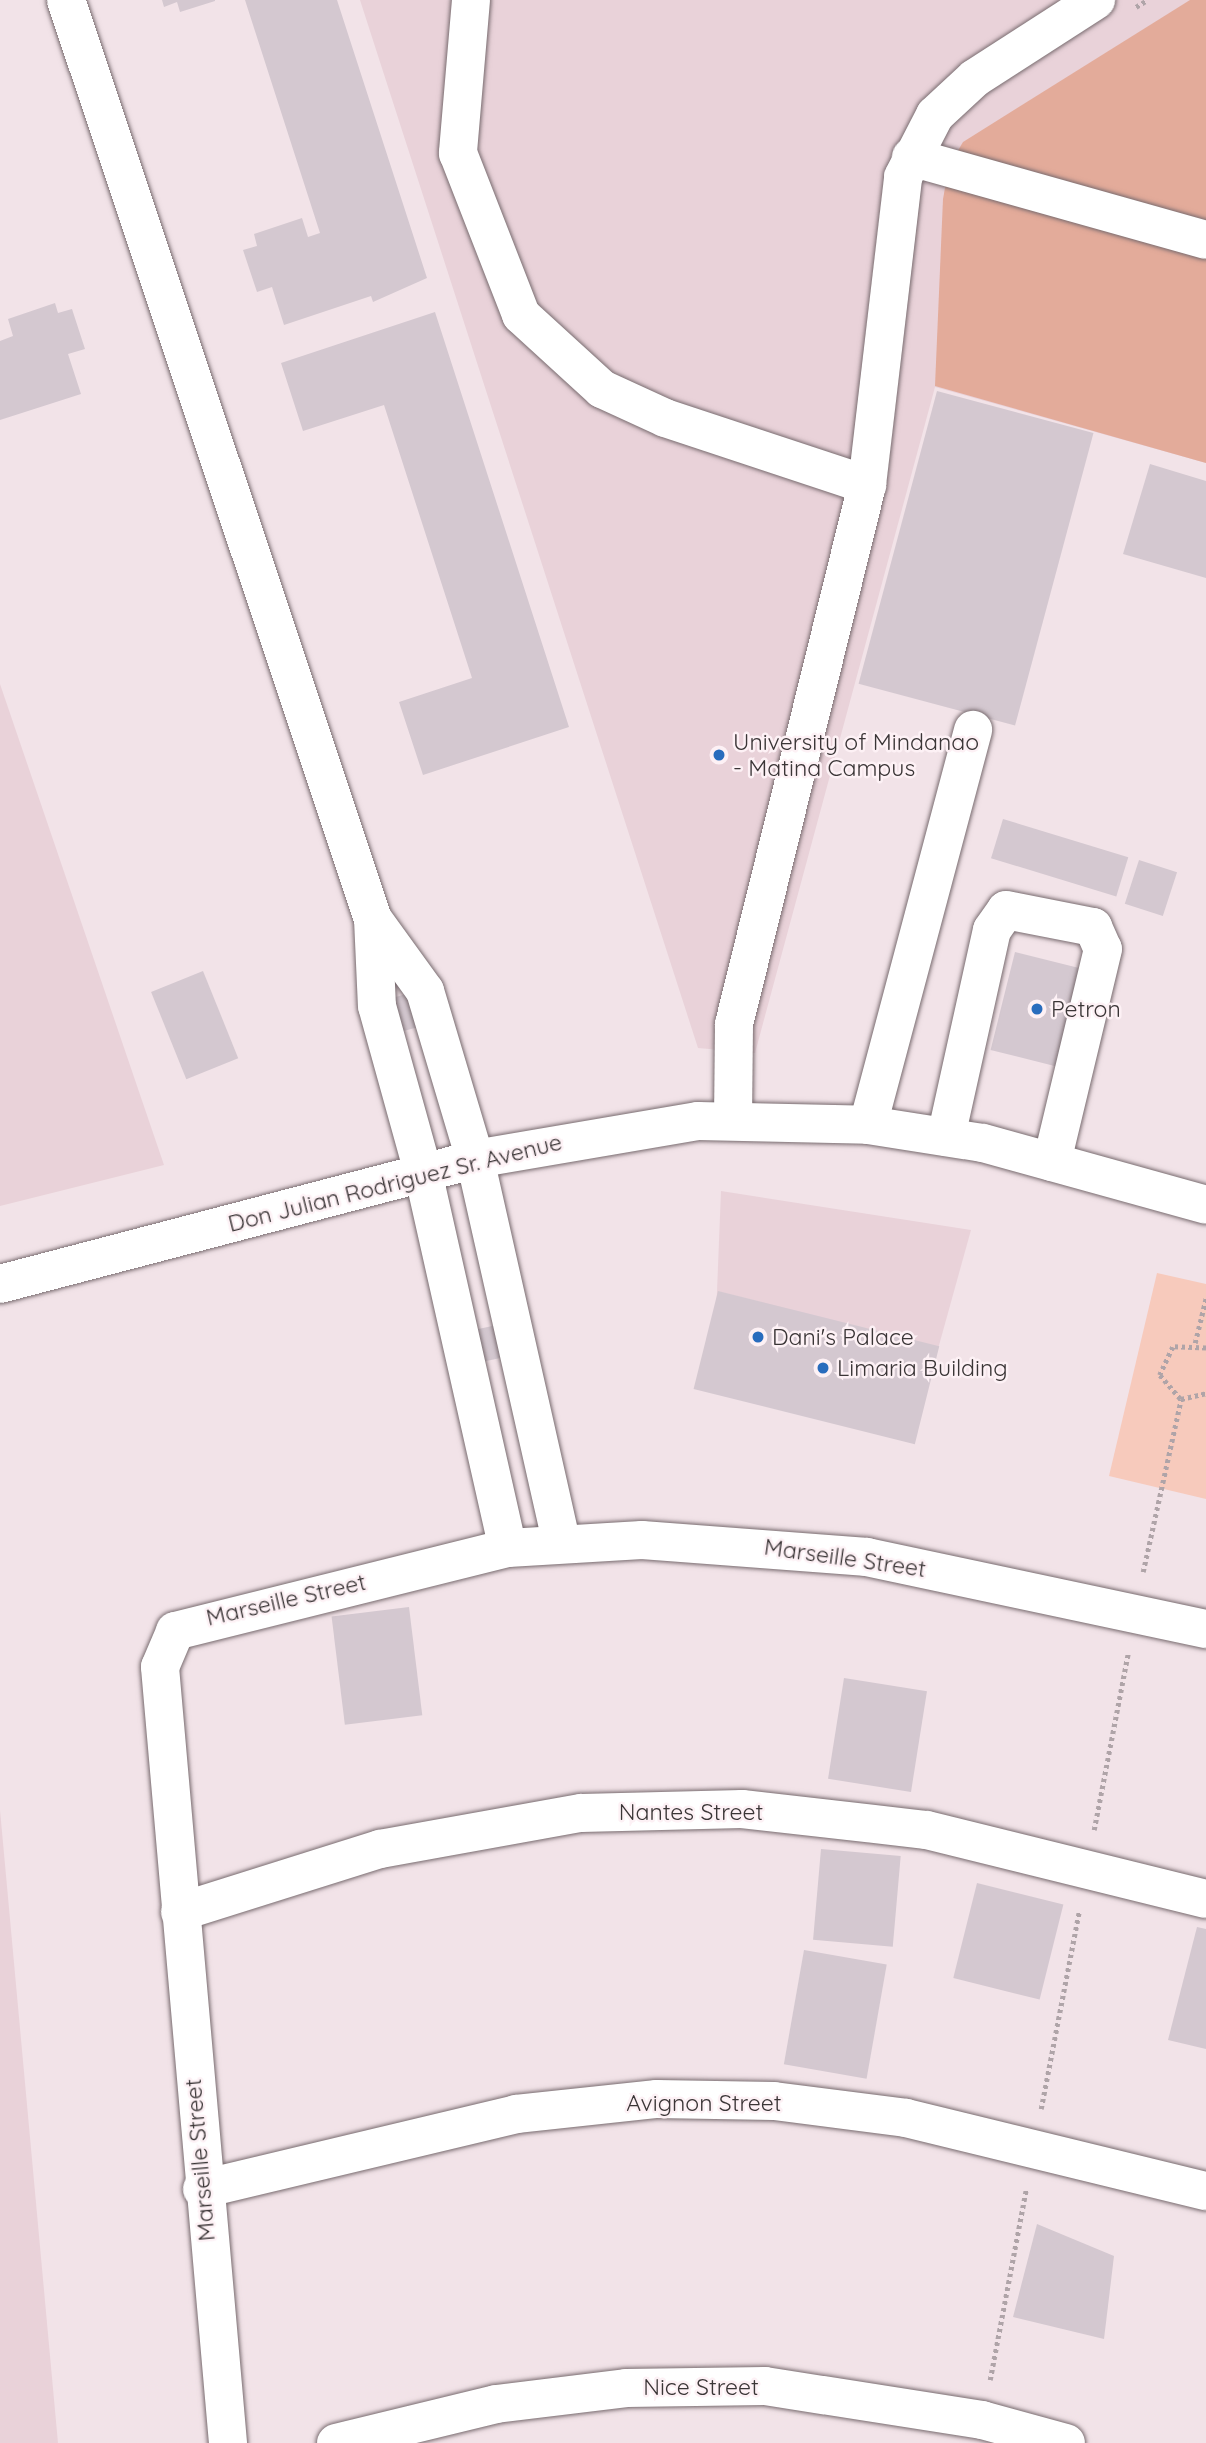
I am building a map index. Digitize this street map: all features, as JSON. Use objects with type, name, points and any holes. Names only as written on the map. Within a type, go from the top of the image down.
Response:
[{"type":"street","points":[[66,0],[373,919],[377,1006],[423,1172],[508,1548]]},
{"type":"street","points":[[471,0],[458,153],[520,315],[602,389],[665,418],[867,485]]},
{"type":"street","points":[[733,1120],[734,1024],[867,485],[903,177],[935,115],[975,78],[1096,0]]},
{"type":"street","points":[[911,157],[1206,240]]},
{"type":"street","points":[[868,1125],[973,730]]},
{"type":"street","points":[[946,1137],[992,930],[1006,910],[1093,927],[1103,949],[1052,1162]]},
{"type":"street","points":[[373,919],[425,992],[475,1159],[561,1540]]},
{"type":"street","name":"Don Julian Rodriguez Sr. Avenue","points":[[0,1284],[423,1172],[541,1144],[733,1120],[868,1125],[946,1137],[1052,1162],[1206,1205]]},
{"type":"street","name":"Marseille Street","points":[[228,2443],[202,2189],[160,1667],[166,1640],[186,1623],[508,1548],[561,1540],[759,1545],[867,1557],[1136,1611],[1206,1629]]},
{"type":"street","name":"Nantes Street","points":[[180,1912],[380,1849],[581,1812],[742,1809],[927,1830],[1087,1867],[1206,1899]]},
{"type":"street","name":"Avignon Street","points":[[202,2189],[516,2114],[657,2099],[787,2103],[906,2118],[1034,2145],[1206,2191]]},
{"type":"street","name":"Nice Street","points":[[336,2443],[496,2404],[626,2388],[765,2386],[982,2420],[1066,2443]]},
{"type":"path","points":[[1195,1343],[1206,1298]]},
{"type":"path","points":[[1181,1399],[1164,1386],[1161,1365],[1173,1347],[1195,1343],[1206,1348]]},
{"type":"path","points":[[1181,1399],[1206,1393]]},
{"type":"path","points":[[982,2420],[1136,1611],[1181,1399]]},
{"type":"shaded area","name":"University of Mindanao - Matina Campus","points":[[360,0],[1206,0],[1206,463],[935,387],[755,1053],[698,1048]]},
{"type":"shaded area","points":[[1190,0],[1206,0],[1206,463],[935,386],[943,199],[949,166],[963,142]]},
{"type":"shaded area","points":[[0,684],[164,1165],[0,1206]]},
{"type":"shaded area","points":[[721,1191],[971,1230],[913,1439],[713,1392]]},
{"type":"shaded area","points":[[1157,1273],[1206,1284],[1206,1499],[1109,1476]]},
{"type":"shaded area","points":[[0,1810],[58,2443],[0,2443]]},
{"type":"building","points":[[162,0],[215,1],[180,12],[177,2],[164,7]]},
{"type":"building","points":[[245,0],[337,0],[427,278],[373,302],[371,296],[284,325],[272,287],[257,292],[243,250],[257,246],[254,234],[302,218],[308,237],[320,233]]},
{"type":"building","points":[[55,303],[58,313],[72,309],[85,349],[68,354],[81,394],[0,420],[0,341],[13,336],[8,319]]},
{"type":"building","points":[[435,312],[569,727],[423,775],[399,702],[472,678],[384,405],[303,431],[281,363]]},
{"type":"building","points":[[937,391],[1093,433],[1015,726],[859,684]]},
{"type":"building","points":[[1150,464],[1206,481],[1206,578],[1123,554]]},
{"type":"building","points":[[1003,819],[1128,857],[1116,897],[991,858]]},
{"type":"building","points":[[1139,860],[1177,872],[1163,916],[1125,904]]},
{"type":"building","name":"Petron","points":[[1015,952],[1082,969],[1058,1067],[991,1050]]},
{"type":"building","points":[[203,971],[238,1058],[186,1079],[151,992]]},
{"type":"building","points":[[413,992],[423,1026],[398,1033],[388,999]]},
{"type":"building","name":"Limaria Building","points":[[718,1291],[939,1346],[915,1444],[694,1389]]},
{"type":"building","points":[[497,1325],[504,1357],[479,1362],[473,1330]]},
{"type":"building","points":[[409,1607],[422,1715],[345,1725],[332,1617]]},
{"type":"building","points":[[844,1678],[927,1691],[911,1792],[828,1779]]},
{"type":"building","points":[[821,1849],[901,1856],[893,1947],[813,1940]]},
{"type":"building","points":[[977,1883],[1063,1905],[1040,2000],[953,1978]]},
{"type":"building","points":[[1197,1927],[1206,1929],[1206,2049],[1168,2040]]},
{"type":"building","points":[[804,1950],[887,1965],[867,2079],[784,2064]]},
{"type":"building","points":[[1037,2224],[1114,2256],[1104,2339],[1013,2317]]},
{"type":"place","name":"University of Mindanao - Matina Campus","points":[[719,755]]},
{"type":"place","name":"Petron","points":[[1037,1009]]},
{"type":"place","name":"Dani's Palace","points":[[758,1337]]},
{"type":"place","name":"Limaria Building","points":[[823,1368]]}]
